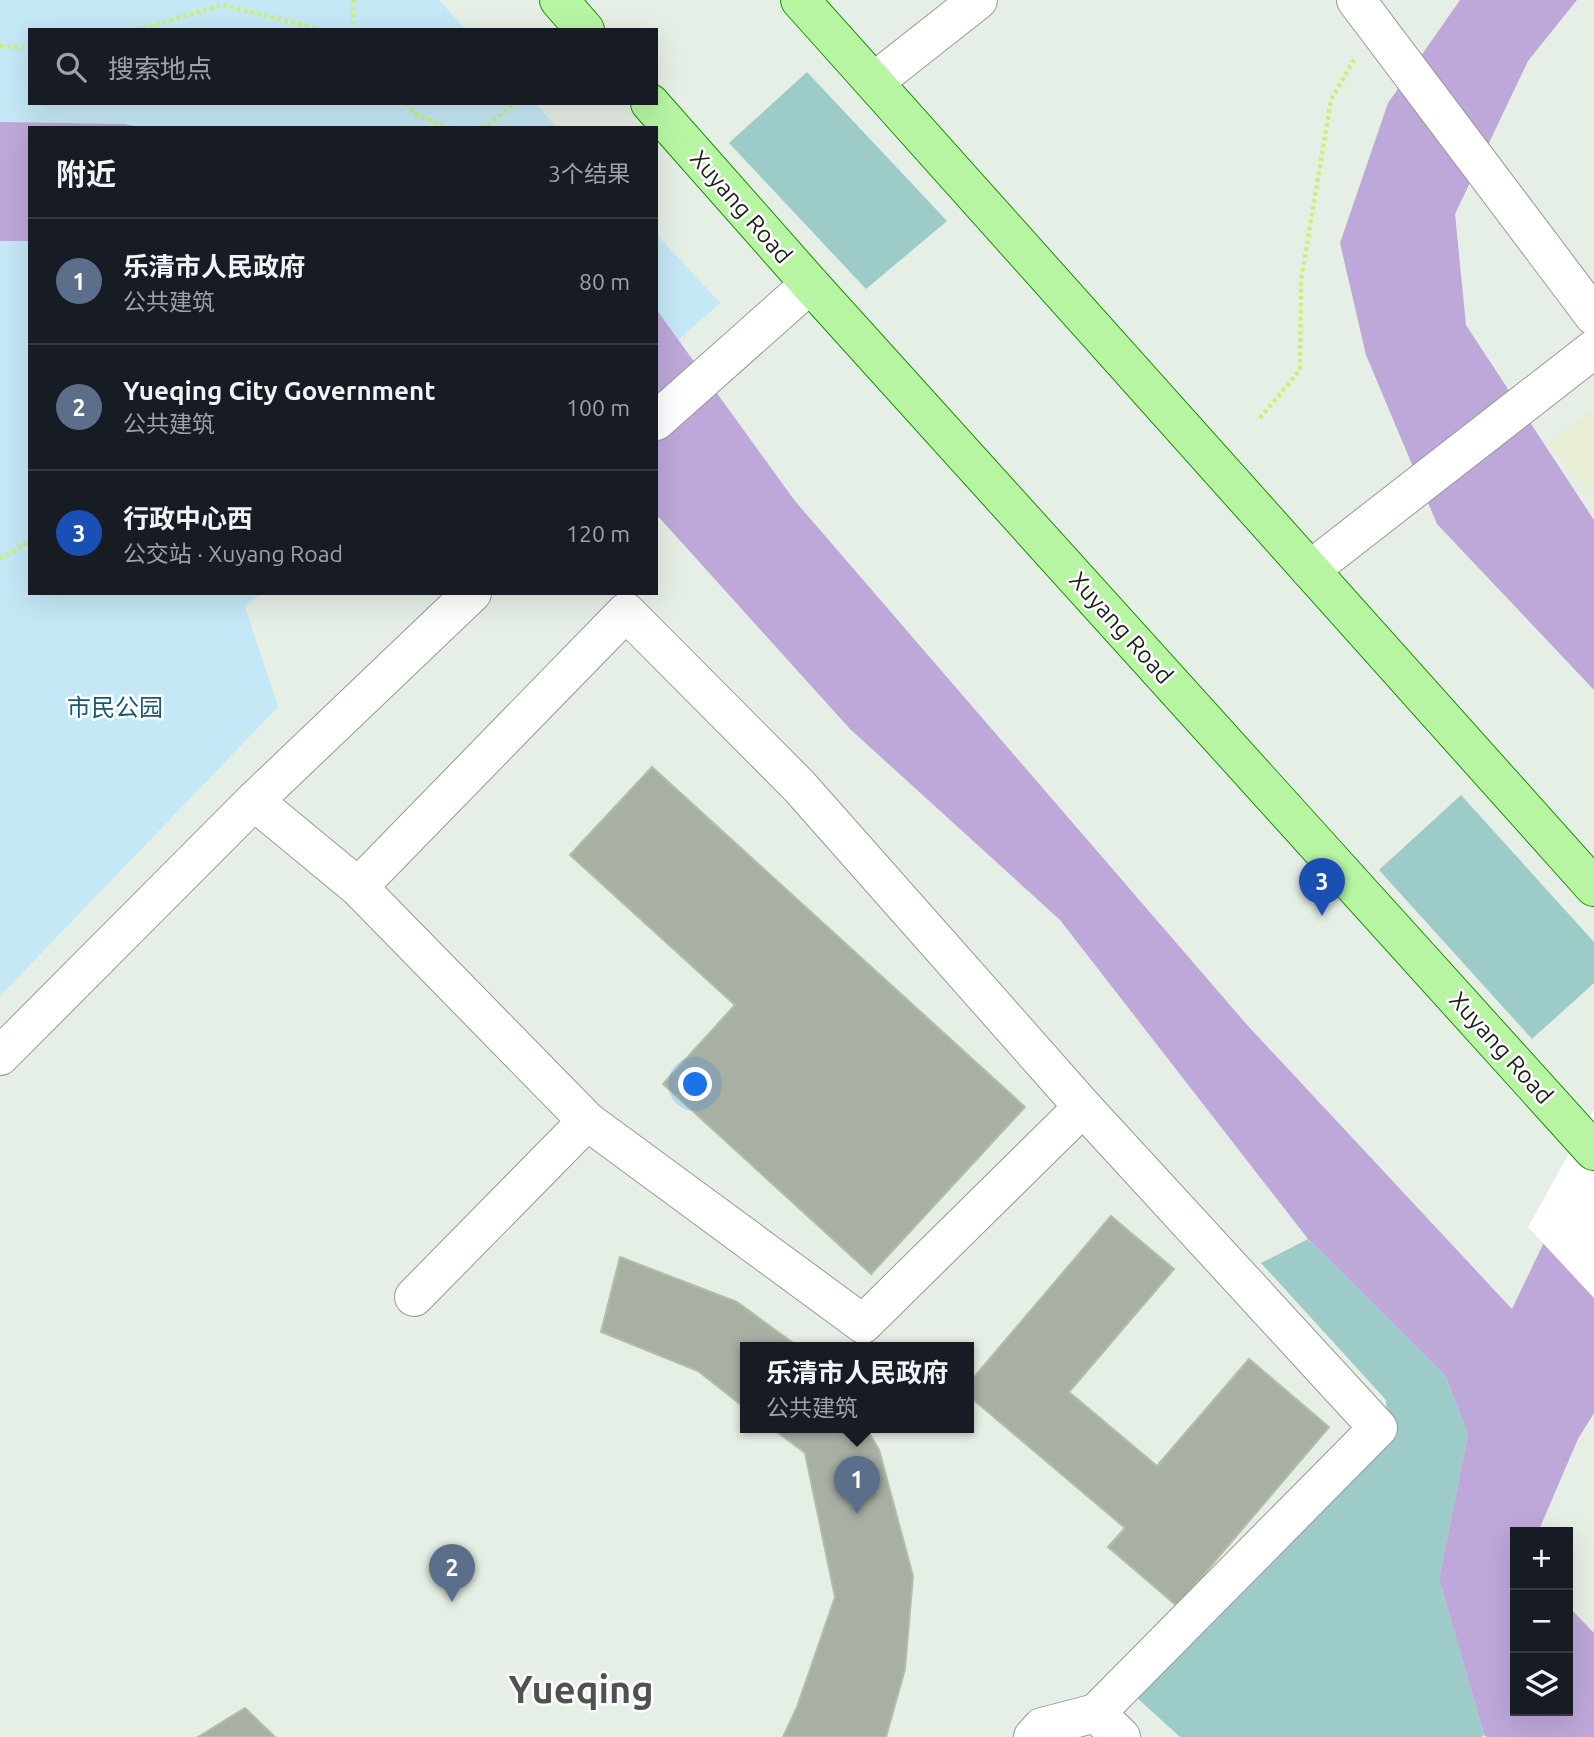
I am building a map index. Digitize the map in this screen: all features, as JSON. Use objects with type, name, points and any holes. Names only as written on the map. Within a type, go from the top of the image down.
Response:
[{"type":"main road","points":[[559,0],[583,28]]},
{"type":"main road","points":[[800,0],[1594,887]]},
{"type":"main road","name":"Xuyang Road","points":[[652,105],[810,284],[1594,1151]]},
{"type":"street","points":[[874,82],[978,0]]},
{"type":"street","points":[[1356,0],[1594,316]]},
{"type":"street","points":[[658,419],[810,284]]},
{"type":"street","points":[[1310,570],[1594,349]]},
{"type":"street","points":[[0,1056],[254,801],[470,595]]},
{"type":"street","points":[[358,887],[626,612],[800,786],[1083,1107],[1378,1428],[1109,1725],[1042,1727],[1033,1737]]},
{"type":"street","points":[[254,801],[358,887],[587,1121],[863,1324],[1083,1107]]},
{"type":"street","points":[[414,1297],[587,1121]]},
{"type":"path","points":[[352,0],[353,28]]},
{"type":"path","points":[[143,28],[223,5],[315,28]]},
{"type":"path","points":[[0,46],[28,48]]},
{"type":"path","points":[[1260,418],[1300,370],[1301,281],[1331,100],[1357,55]]},
{"type":"path","points":[[408,105],[417,115],[443,126]]},
{"type":"path","points":[[483,126],[513,105]]},
{"type":"path","points":[[0,559],[28,542]]},
{"type":"shaded area","points":[[1460,0],[1577,0],[1528,61],[1455,214],[1466,325],[1594,520],[1594,690],[1437,524],[1366,355],[1340,243],[1388,103]]},
{"type":"shaded area","points":[[807,72],[947,221],[866,289],[729,143]]},
{"type":"shaded area","points":[[0,122],[135,126],[28,126],[28,241],[0,241]]},
{"type":"shaded area","points":[[658,312],[795,501],[1248,1026],[1512,1309],[1594,1138],[1594,1413],[1578,1439],[1540,1527],[1510,1527],[1510,1716],[1573,1716],[1573,1611],[1594,1633],[1594,1737],[1484,1735],[1439,1579],[1468,1434],[1446,1377],[1308,1239],[1060,920],[850,729],[658,516]]},
{"type":"shaded area","points":[[1594,409],[1594,499],[1547,443]]},
{"type":"shaded area","points":[[1461,795],[1594,942],[1594,983],[1532,1039],[1379,870]]},
{"type":"shaded area","points":[[1308,1239],[1446,1377],[1468,1434],[1439,1579],[1484,1735],[1482,1737],[1180,1737],[1136,1697],[1389,1436],[1386,1400],[1261,1263]]},
{"type":"green space","name":"市民公园","points":[[0,0],[439,0],[464,28],[28,28],[28,105],[537,105],[555,126],[28,126],[28,595],[259,595],[245,607],[278,707],[0,996]]},
{"type":"green space","points":[[658,236],[720,303],[658,358]]},
{"type":"pier","points":[[1594,1109],[1594,1298],[1528,1227]]},
{"type":"building","points":[[652,767],[1025,1107],[871,1274],[663,1084],[735,1005],[570,855]]},
{"type":"building","points":[[1111,1216],[1174,1269],[1069,1392],[1157,1466],[1249,1359],[1329,1427],[1177,1606],[1108,1547],[1125,1528],[974,1400],[974,1377]]},
{"type":"building","points":[[620,1257],[737,1302],[792,1342],[740,1342],[740,1404],[698,1371],[601,1332]]},
{"type":"building","points":[[779,1433],[869,1433],[879,1450],[913,1576],[905,1669],[886,1737],[783,1737],[797,1707],[835,1597],[805,1453]]},
{"type":"building","points":[[245,1708],[275,1737],[198,1737]]},
{"type":"place","name":"行政中心西","points":[[1322,916]]},
{"type":"place","name":"乐清市人民政府","points":[[857,1514]]},
{"type":"place","name":"Yueqing City Government","points":[[452,1602]]},
{"type":"district","name":"Yueqing","points":[[581,1690]]}]
